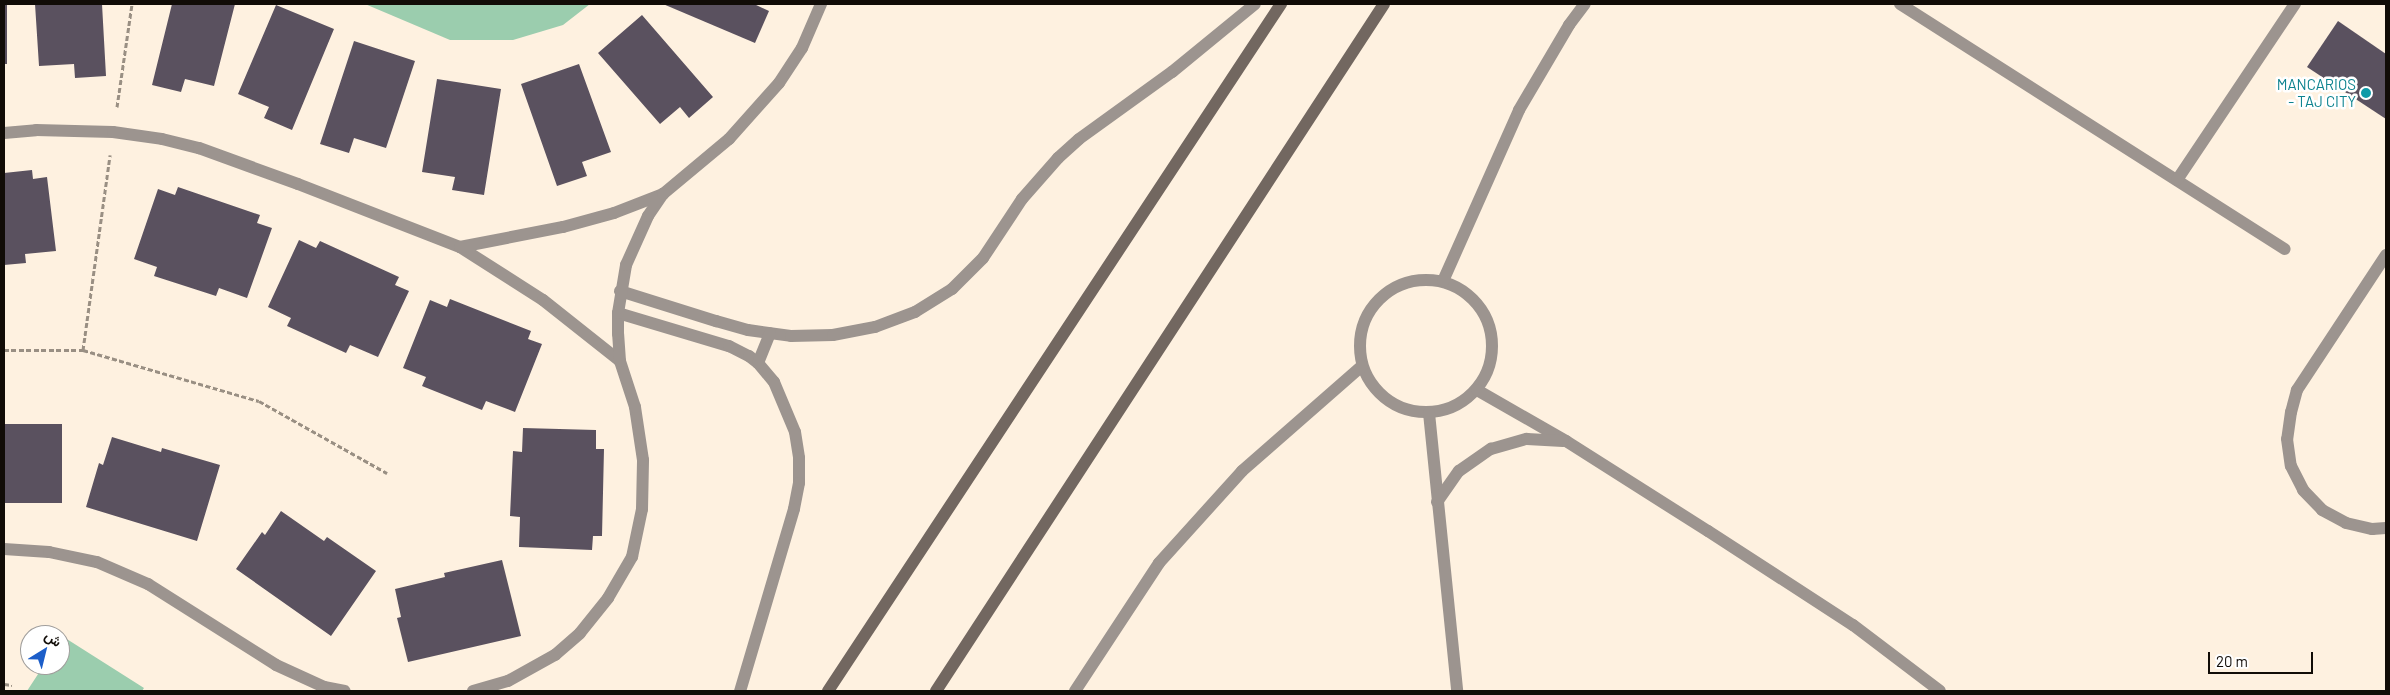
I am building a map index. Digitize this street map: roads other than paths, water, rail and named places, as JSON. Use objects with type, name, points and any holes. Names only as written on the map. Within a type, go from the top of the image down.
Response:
[{"type":"main road","points":[[828,691],[1281,4]]},
{"type":"main road","points":[[936,691],[1384,4]]},
{"type":"street","points":[[473,691],[508,681],[555,655],[580,633],[608,598],[632,557],[642,509],[643,460],[635,407],[620,361],[618,313],[620,291],[626,265],[648,216],[664,194],[729,139],[779,83],[802,48],[821,4]]},
{"type":"street","points":[[620,291],[716,321],[791,336],[834,336],[875,327],[915,312],[952,289],[983,258],[1022,199],[1058,158],[1079,139],[1172,72],[1255,4]]},
{"type":"street","points":[[1443,281],[1519,110],[1569,25],[1586,4]]},
{"type":"street","points":[[2177,180],[2295,4]]},
{"type":"street","points":[[1904,5],[2285,249]]},
{"type":"street","points":[[4,133],[36,130],[113,132],[162,139],[199,148],[460,246],[543,300],[620,361]]},
{"type":"street","points":[[460,246],[563,227],[614,212],[664,194]]},
{"type":"street","points":[[2386,255],[2297,390],[2290,412],[2287,439],[2291,466],[2304,490],[2322,510],[2346,523],[2372,529],[2386,528]]},
{"type":"street","points":[[1415,280],[1443,281],[1468,293],[1485,313],[1493,339],[1490,367],[1477,390],[1455,406],[1429,413],[1401,408],[1377,392],[1362,366],[1359,338],[1368,311],[1388,290],[1415,280]]},
{"type":"street","points":[[618,313],[729,346],[758,363],[780,392],[795,432],[799,458],[798,484],[794,509],[740,691]]},
{"type":"street","points":[[758,363],[770,333]]},
{"type":"street","points":[[1075,691],[1159,563],[1242,471],[1362,366]]},
{"type":"street","points":[[1477,390],[1566,441],[1853,626],[1940,691]]},
{"type":"street","points":[[1429,413],[1457,691]]},
{"type":"street","points":[[1437,502],[1459,471],[1491,449],[1527,439],[1566,441]]},
{"type":"street","points":[[4,549],[49,552],[97,562],[148,584],[276,666],[324,687],[345,691]]},
{"type":"place","name":"MANCARIOS - TAJ CITY","points":[[2366,93]]}]
